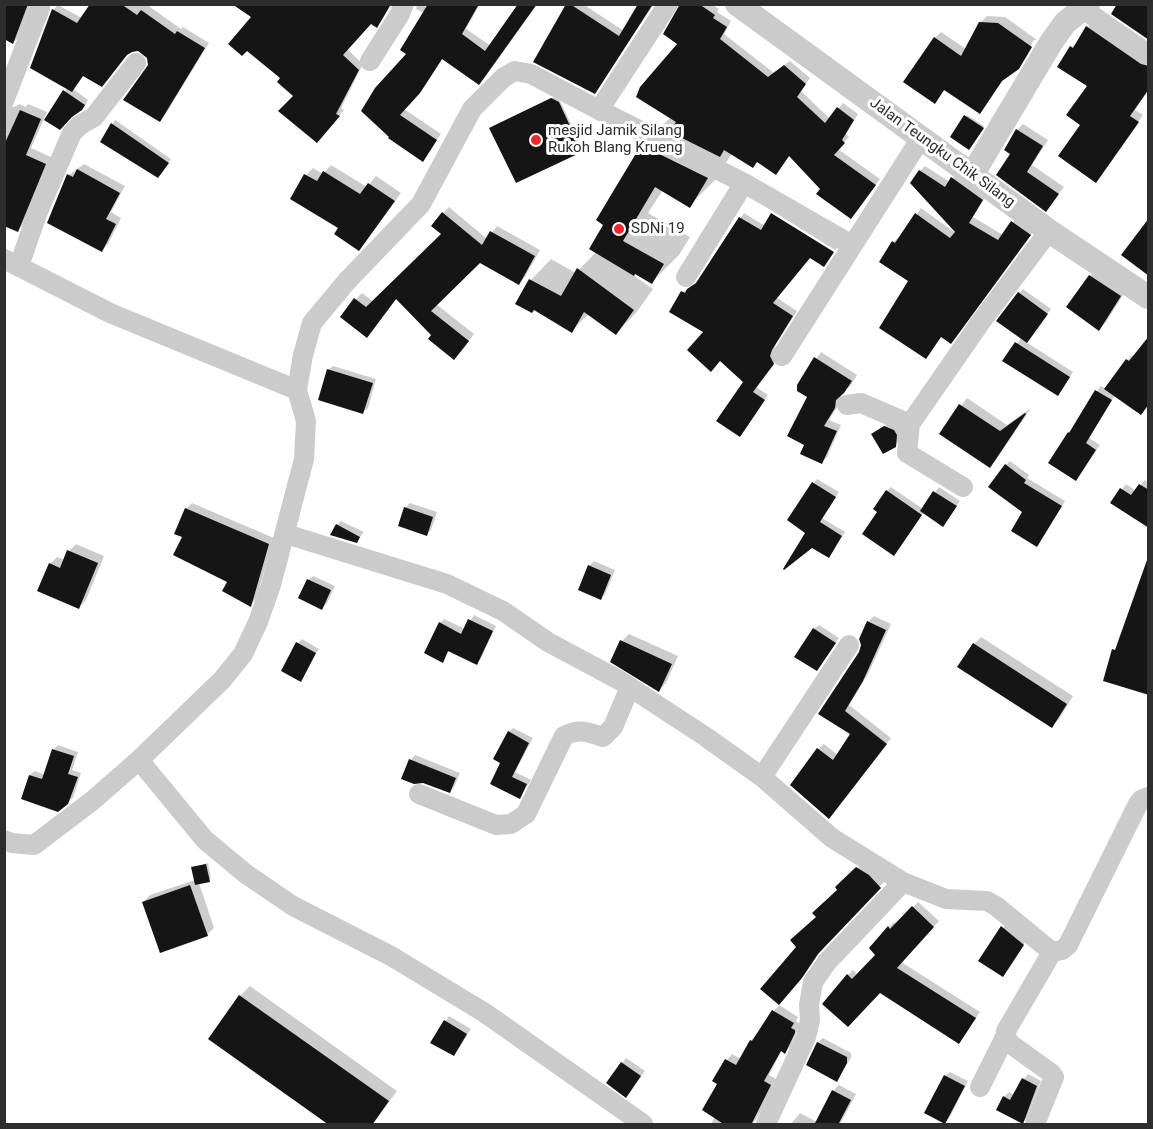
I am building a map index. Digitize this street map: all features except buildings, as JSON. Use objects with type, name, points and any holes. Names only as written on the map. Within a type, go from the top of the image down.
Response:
[{"type":"street","points":[[370,61],[404,4]]},
{"type":"street","points":[[599,110],[668,4]]},
{"type":"street","name":"Jalan Teungku Chik Silang","points":[[737,4],[1049,231],[1149,297]]},
{"type":"street","points":[[972,175],[1052,41],[1065,23],[1085,7],[1149,54]]},
{"type":"street","points":[[4,101],[40,8]]},
{"type":"street","points":[[136,63],[94,117],[72,133],[37,214],[12,262],[110,313],[297,390]]},
{"type":"street","points":[[4,840],[34,845],[92,801],[139,760],[222,680],[243,654],[258,622],[286,534],[291,505],[304,459],[306,422],[297,390],[312,323],[347,281],[421,204],[472,109],[504,77],[515,71],[531,74],[744,183],[852,245]]},
{"type":"street","points":[[782,356],[921,138]]},
{"type":"street","points":[[687,277],[744,183]]},
{"type":"street","points":[[963,487],[907,453],[910,424],[980,323],[1049,231]]},
{"type":"street","points":[[847,405],[861,403],[910,424]]},
{"type":"street","points":[[286,534],[447,584],[503,611],[548,642],[630,687],[762,777],[832,838],[903,882],[946,899],[987,901],[1052,952]]},
{"type":"street","points":[[762,777],[849,645]]},
{"type":"street","points":[[419,794],[496,825],[511,824],[526,814],[564,736],[573,731],[603,737],[613,727],[630,687]]},
{"type":"street","points":[[139,760],[205,840],[246,873],[293,906],[391,956],[485,1013],[643,1125]]},
{"type":"street","points":[[980,1087],[1006,1031],[1052,952],[1066,948],[1068,945],[1138,804],[1149,797]]},
{"type":"street","points":[[766,1125],[806,1037],[810,1020],[809,1005],[813,982],[827,962],[903,882]]},
{"type":"street","points":[[1006,1035],[1012,1045],[1054,1077],[1035,1125]]},
{"type":"place","name":"mesjid Jamik Silang Rukoh Blang Krueng","points":[[536,140]]},
{"type":"place","name":"SDNi 19","points":[[619,229]]}]
